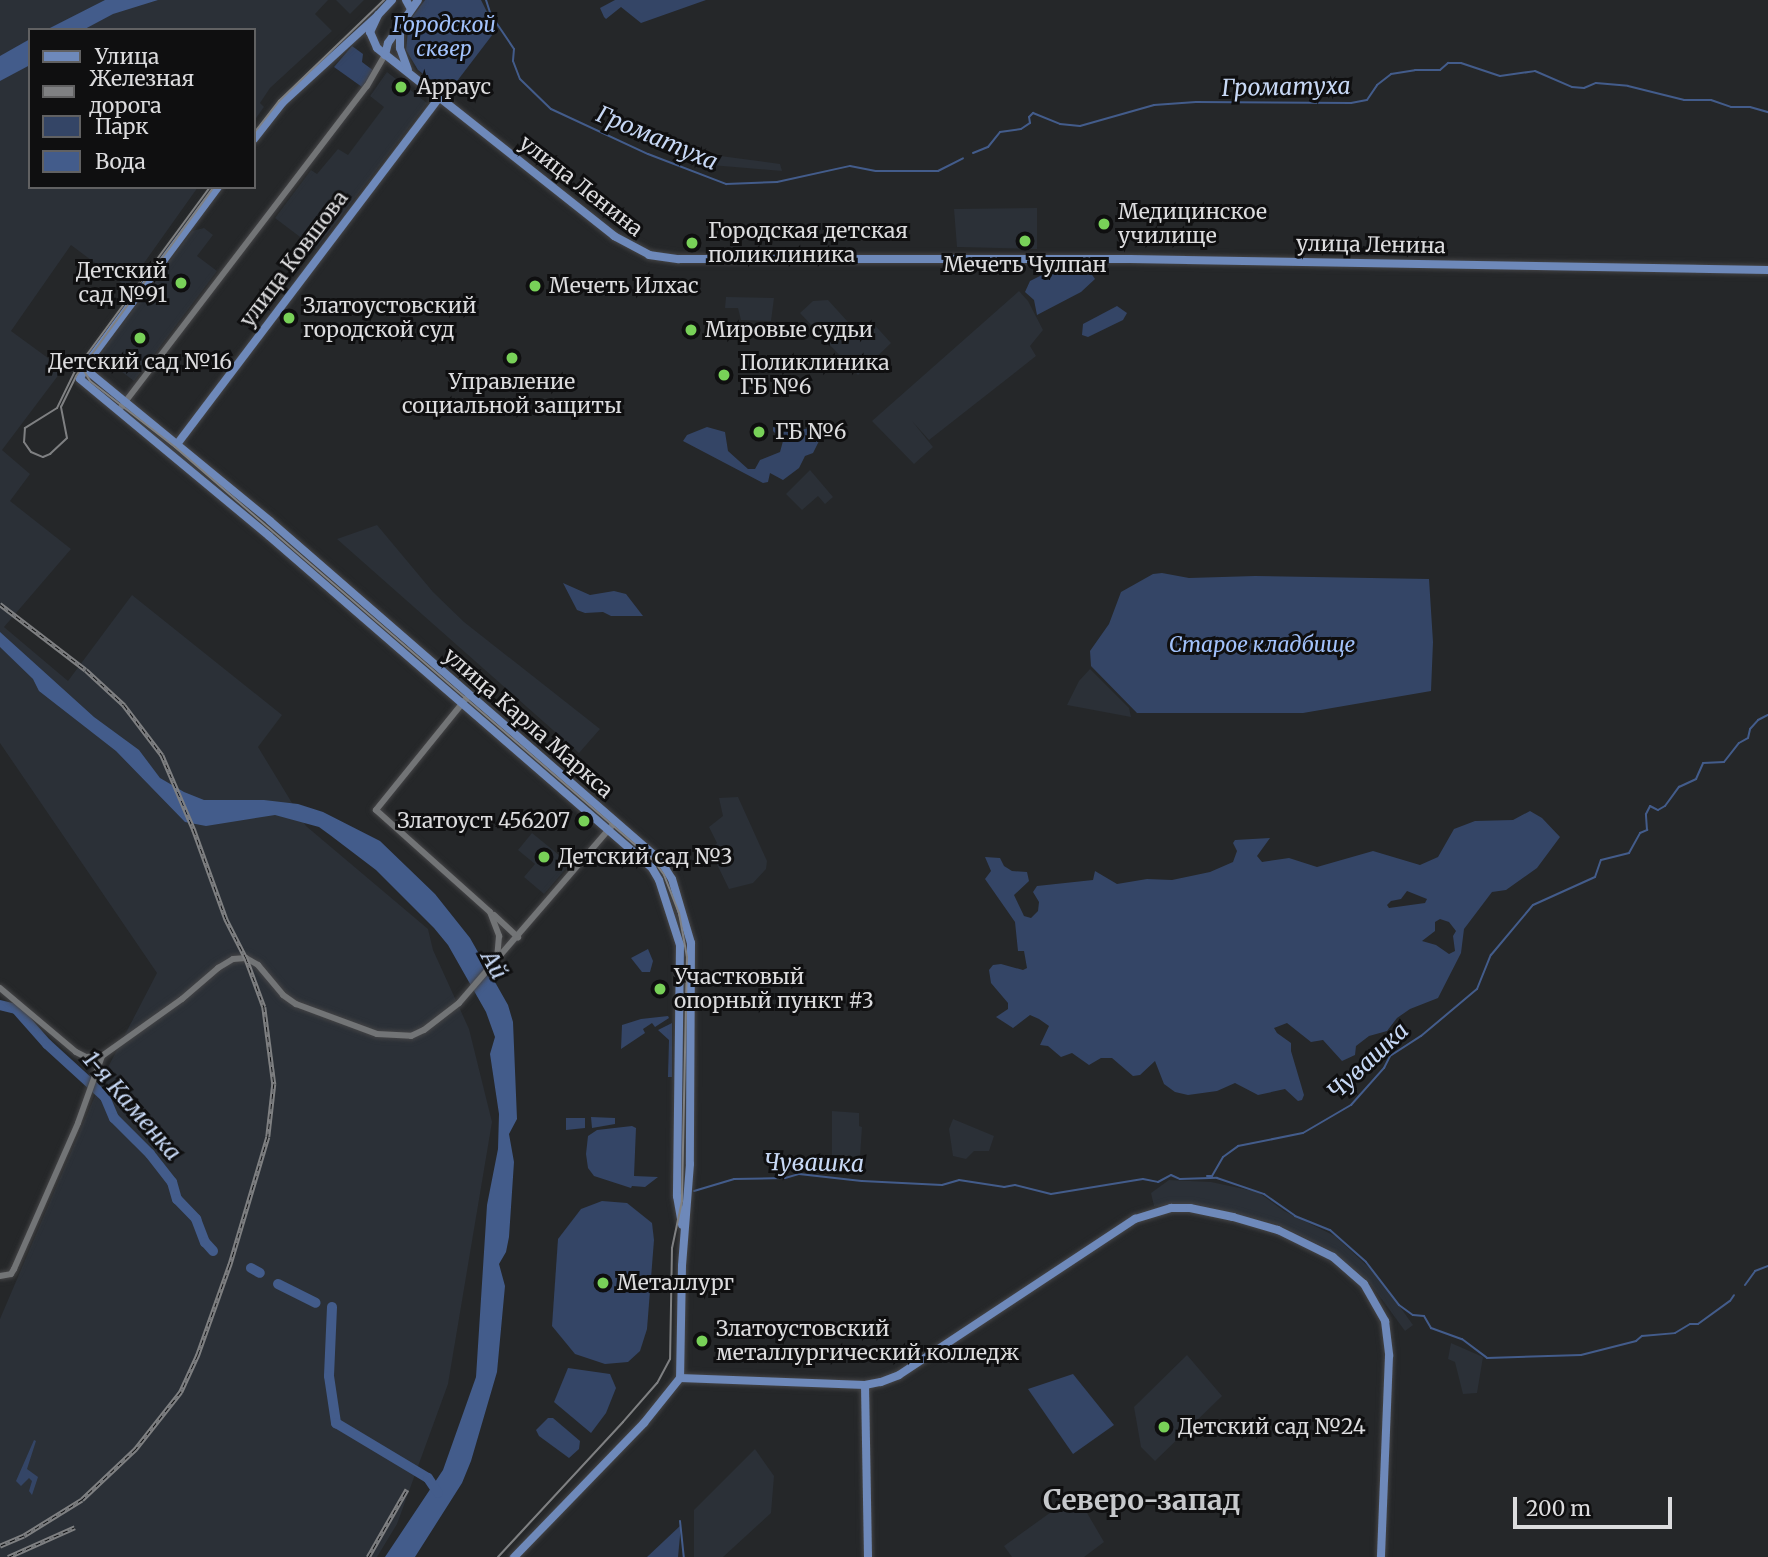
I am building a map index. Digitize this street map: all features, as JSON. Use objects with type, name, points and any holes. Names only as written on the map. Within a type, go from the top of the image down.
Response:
[{"type":"main road","points":[[256,136],[283,102],[393,0]]},
{"type":"main road","points":[[406,0],[411,9]]},
{"type":"main road","points":[[385,55],[388,43],[418,0]]},
{"type":"main road","points":[[378,15],[369,36],[377,48],[388,43]]},
{"type":"main road","points":[[401,24],[400,48],[409,73]]},
{"type":"main road","name":"улица Ленина","points":[[377,48],[614,236],[641,253],[662,258],[923,261],[1130,259],[1768,270]]},
{"type":"main road","name":"улица Ковшова","points":[[178,443],[440,97]]},
{"type":"main road","points":[[84,368],[217,189]]},
{"type":"main road","name":"улица Карла Маркса","points":[[680,1378],[683,1231],[690,1164],[691,934],[667,870],[615,822],[466,699],[80,379],[84,368],[178,443],[466,699],[652,869],[659,880],[680,945],[677,1196],[683,1231]]},
{"type":"main road","points":[[514,1557],[644,1423],[680,1378],[865,1385],[899,1375],[1135,1219],[1171,1208],[1190,1208],[1289,1235],[1333,1257],[1370,1291],[1385,1321],[1389,1356],[1381,1557]]},
{"type":"main road","points":[[865,1385],[868,1557]]},
{"type":"street","points":[[119,411],[367,86],[385,55]]},
{"type":"street","points":[[466,699],[376,810],[519,937]]},
{"type":"street","points":[[0,988],[76,1052],[86,1057],[102,1056],[233,959],[246,958],[253,961],[283,995],[296,1004],[377,1034],[411,1036],[424,1030],[459,1003],[519,937],[615,822]]},
{"type":"street","points":[[490,912],[499,936],[495,963]]},
{"type":"street","points":[[2,1277],[14,1269],[95,1080],[102,1056]]},
{"type":"shaded area","points":[[0,0],[328,0],[315,14],[332,31],[270,88],[260,103],[264,107],[256,118],[256,28],[28,28],[28,189],[197,189],[127,287],[71,245],[11,331],[63,369],[2,450],[30,474],[10,501],[71,549],[4,627],[68,681],[132,595],[282,715],[258,747],[306,826],[428,929],[433,950],[469,1029],[492,1122],[448,1384],[397,1524],[377,1557],[0,1557],[0,1319],[104,1075],[157,973],[0,743]]},
{"type":"shaded area","points":[[336,0],[364,0],[350,14]]},
{"type":"shaded area","points":[[387,72],[427,103],[316,249],[275,218],[311,170],[317,174],[338,149],[348,155],[384,107],[370,96]]},
{"type":"shaded area","points":[[713,155],[780,164],[782,171],[711,165]]},
{"type":"shaded area","points":[[1037,208],[1037,249],[957,247],[954,209]]},
{"type":"shaded area","points":[[204,228],[213,235],[197,256],[217,271],[134,381],[100,355],[192,231]]},
{"type":"shaded area","points":[[1019,291],[1028,301],[1043,330],[1030,346],[1036,356],[929,440],[912,421],[933,447],[914,464],[872,421]]},
{"type":"shaded area","points":[[726,297],[774,298],[771,321],[741,320],[738,308],[725,308]]},
{"type":"shaded area","points":[[828,300],[858,333],[871,321],[891,343],[858,375],[800,313],[813,301]]},
{"type":"shaded area","points":[[810,470],[833,497],[825,504],[818,496],[802,510],[786,494]]},
{"type":"shaded area","points":[[377,525],[433,592],[464,622],[600,729],[579,753],[337,539]]},
{"type":"shaded area","points":[[1090,669],[1129,708],[1131,717],[1067,705],[1079,681]]},
{"type":"shaded area","points":[[738,797],[767,861],[766,869],[753,883],[729,889],[710,850],[717,843],[709,827],[723,816],[719,798]]},
{"type":"shaded area","name":"Детский сад №3","points":[[532,833],[570,864],[544,894],[524,877],[535,864],[518,850]]},
{"type":"shaded area","points":[[832,1111],[859,1113],[859,1126],[862,1127],[860,1157],[832,1155]]},
{"type":"shaded area","points":[[953,1119],[994,1136],[989,1151],[974,1151],[966,1159],[953,1156],[949,1129]]},
{"type":"shaded area","points":[[1169,1180],[1211,1182],[1258,1192],[1284,1211],[1335,1236],[1377,1275],[1413,1325],[1405,1331],[1370,1283],[1330,1250],[1277,1224],[1194,1204],[1154,1206],[1151,1193]]},
{"type":"shaded area","points":[[1451,1343],[1483,1357],[1477,1393],[1463,1394],[1455,1362],[1448,1359]]},
{"type":"shaded area","name":"Детский сад №24","points":[[1187,1355],[1222,1396],[1155,1461],[1141,1447],[1134,1407]]},
{"type":"shaded area","points":[[755,1449],[774,1476],[771,1513],[723,1557],[694,1557],[694,1510]]},
{"type":"shaded area","points":[[1076,1494],[1104,1542],[1084,1557],[1012,1557],[1004,1546]]},
{"type":"green space","name":"Городской сквер","points":[[425,0],[481,0],[496,30],[448,93],[418,70],[406,50],[409,21]]},
{"type":"green space","points":[[615,0],[706,0],[641,23],[621,7],[606,19],[600,8]]},
{"type":"green space","points":[[352,46],[363,54],[362,62],[374,71],[362,87],[334,67]]},
{"type":"green space","points":[[1081,268],[1090,272],[1095,279],[1081,292],[1037,315],[1034,300],[1025,292],[1030,281],[1052,270]]},
{"type":"green space","points":[[1117,306],[1127,313],[1123,320],[1088,337],[1082,335],[1083,324]]},
{"type":"green space","points":[[707,427],[725,432],[728,451],[748,469],[755,469],[760,460],[780,452],[783,441],[773,431],[773,427],[789,432],[810,428],[820,439],[813,453],[805,456],[799,468],[783,480],[770,473],[768,482],[763,483],[683,441],[687,435]]},
{"type":"green space","name":"Старое кладбище","points":[[1153,574],[1189,578],[1255,576],[1429,579],[1433,642],[1431,691],[1303,713],[1137,713],[1091,666],[1090,651],[1109,624],[1121,592]]},
{"type":"green space","points":[[563,583],[590,595],[614,591],[626,594],[643,616],[611,616],[603,612],[585,613],[577,610]]},
{"type":"green space","points":[[1530,811],[1542,818],[1560,837],[1537,868],[1506,890],[1492,892],[1464,929],[1461,953],[1438,998],[1410,1009],[1397,1018],[1387,1031],[1369,1036],[1356,1046],[1355,1055],[1342,1061],[1323,1040],[1311,1042],[1287,1023],[1274,1028],[1291,1043],[1304,1095],[1302,1100],[1298,1101],[1285,1089],[1258,1095],[1235,1083],[1217,1091],[1188,1095],[1175,1092],[1164,1084],[1155,1061],[1140,1075],[1133,1076],[1112,1058],[1101,1058],[1089,1065],[1072,1053],[1061,1057],[1048,1046],[1040,1045],[1049,1026],[1039,1019],[1030,1015],[1013,1028],[996,1017],[1008,1009],[1008,1003],[991,983],[989,970],[993,965],[1001,964],[1023,970],[1027,968],[1024,951],[1018,951],[1015,922],[985,879],[991,871],[985,857],[1000,858],[1004,866],[1012,871],[1027,872],[1029,881],[1014,895],[1024,916],[1031,918],[1038,911],[1039,902],[1033,892],[1037,886],[1093,880],[1095,871],[1117,884],[1147,879],[1172,880],[1210,872],[1233,862],[1237,851],[1233,843],[1235,840],[1270,838],[1257,856],[1262,862],[1289,858],[1317,867],[1373,851],[1420,865],[1438,857],[1454,829],[1475,821],[1513,820]],"holes":[[[1407,891],[1427,899],[1425,903],[1389,908],[1387,905],[1391,901],[1401,899]],[[1440,919],[1449,922],[1456,931],[1453,936],[1455,951],[1449,954],[1436,945],[1422,941],[1435,931],[1435,922]]]},
{"type":"green space","points":[[648,949],[653,961],[650,972],[642,972],[631,958]]},
{"type":"green space","points":[[669,1018],[655,1027],[652,1023],[643,1029],[645,1033],[621,1049],[622,1025],[641,1019]]},
{"type":"green space","points":[[672,1023],[672,1077],[668,1077],[669,1040],[658,1030]]},
{"type":"green space","points":[[591,1117],[615,1118],[615,1124],[592,1128]]},
{"type":"green space","points":[[566,1118],[585,1118],[585,1128],[566,1130]]},
{"type":"green space","points":[[632,1126],[636,1128],[634,1176],[658,1177],[645,1187],[631,1188],[594,1176],[588,1168],[588,1136],[597,1130]]},
{"type":"green space","name":"Металлург","points":[[602,1201],[627,1203],[652,1223],[654,1240],[647,1329],[640,1351],[628,1362],[605,1364],[575,1354],[552,1326],[558,1239],[581,1209]]},
{"type":"green space","points":[[568,1368],[610,1374],[616,1388],[606,1413],[591,1433],[554,1402]]},
{"type":"green space","points":[[1073,1374],[1114,1425],[1073,1454],[1028,1389]]},
{"type":"green space","points":[[548,1418],[553,1418],[580,1441],[579,1449],[569,1458],[539,1436],[536,1430]]},
{"type":"green space","points":[[34,1440],[36,1441],[27,1469],[38,1477],[32,1495],[29,1491],[32,1481],[29,1478],[21,1486],[16,1481]]},
{"type":"green space","points":[[681,1525],[678,1557],[647,1557]]},
{"type":"water","points":[[105,0],[158,0],[113,14],[87,28],[50,28]]},
{"type":"water","points":[[28,40],[28,66],[0,81],[0,56]]},
{"type":"water","points":[[0,632],[94,717],[139,750],[160,778],[184,792],[204,800],[264,800],[298,804],[323,812],[380,841],[435,894],[470,938],[508,1005],[513,1022],[517,1119],[509,1134],[514,1162],[509,1237],[506,1252],[499,1264],[505,1286],[497,1372],[462,1483],[415,1557],[385,1557],[443,1470],[476,1377],[487,1205],[498,1149],[499,1114],[490,1054],[495,1037],[486,1012],[448,945],[376,870],[319,827],[275,815],[206,826],[185,822],[116,751],[39,691],[33,679],[0,647]]},
{"type":"waterway","name":"Громатуха","points":[[486,0],[491,15],[514,49],[513,61],[520,79],[551,109],[648,154],[726,184],[777,182],[850,166],[876,171],[938,171],[963,158]]},
{"type":"waterway","name":"Громатуха","points":[[973,153],[988,147],[1000,132],[1021,129],[1030,123],[1029,117],[1033,113],[1060,124],[1080,126],[1154,105],[1196,102],[1351,103],[1367,100],[1377,85],[1391,74],[1440,70],[1448,63],[1461,63],[1500,76],[1535,71],[1572,87],[1584,88],[1596,83],[1628,86],[1684,100],[1711,100],[1731,107],[1750,107],[1768,112]]},
{"type":"waterway","name":"Чувашка","points":[[1207,1176],[1212,1176],[1223,1157],[1238,1146],[1303,1133],[1351,1105],[1384,1068],[1390,1056],[1421,1036],[1477,989],[1491,955],[1533,905],[1595,877],[1601,860],[1629,853],[1640,833],[1647,830],[1646,814],[1650,806],[1658,810],[1665,806],[1679,787],[1696,779],[1703,763],[1724,762],[1739,743],[1748,738],[1750,729],[1758,720],[1768,715]]},
{"type":"waterway","name":"1-я Каменка","points":[[0,1005],[16,1009],[47,1044],[105,1097],[114,1118],[150,1154],[172,1182],[177,1199],[196,1219],[205,1242],[213,1251]]},
{"type":"waterway","points":[[694,1191],[734,1179],[785,1178],[799,1174],[862,1181],[942,1185],[959,1180],[1004,1187],[1015,1185],[1051,1194],[1143,1179],[1158,1182],[1171,1175],[1180,1179],[1217,1178],[1264,1194],[1295,1216],[1330,1230],[1366,1262],[1399,1305],[1413,1315],[1424,1316],[1431,1328],[1462,1339],[1487,1358],[1581,1355],[1636,1341],[1642,1336],[1675,1333],[1690,1324],[1698,1324],[1730,1301],[1734,1295]]},
{"type":"waterway","points":[[1745,1285],[1755,1271],[1768,1266]]},
{"type":"waterway","points":[[251,1268],[260,1273]]},
{"type":"waterway","points":[[278,1284],[316,1303]]},
{"type":"waterway","points":[[332,1307],[329,1376],[336,1423],[428,1478],[438,1493]]},
{"type":"waterway","points":[[680,1521],[684,1557]]},
{"type":"tram line","points":[[256,130],[279,101],[384,0]]},
{"type":"tram line","points":[[209,189],[75,371],[57,408],[25,428],[24,442],[31,452],[43,457],[67,438],[61,407],[76,376],[213,189]]},
{"type":"tram line","points":[[84,359],[83,369],[90,381],[175,447],[654,861],[664,875],[679,913],[687,957],[682,1201],[672,1248],[670,1359],[657,1383],[498,1557]]},
{"type":"railway","points":[[0,604],[86,670],[124,705],[162,755],[194,830],[226,919],[246,958],[264,1007],[274,1084],[268,1137],[230,1265],[198,1355],[181,1392],[136,1449],[82,1500],[24,1536],[0,1546]]},
{"type":"railway","points":[[368,1557],[407,1489]]},
{"type":"railway","points":[[8,1557],[75,1527]]},
{"type":"place","name":"Арраус","points":[[401,87]]},
{"type":"place","name":"Медицинское училище","points":[[1104,224]]},
{"type":"place","name":"Мечеть Чулпан","points":[[1025,241]]},
{"type":"place","name":"Городская детская поликлиника","points":[[692,243]]},
{"type":"place","name":"Детский сад №91","points":[[181,283]]},
{"type":"place","name":"Мечеть Илхас","points":[[535,286]]},
{"type":"place","name":"Златоустовский городской суд","points":[[289,318]]},
{"type":"place","name":"Мировые судьи","points":[[691,330]]},
{"type":"place","name":"Детский сад №16","points":[[140,338]]},
{"type":"place","name":"Управление социальной защиты","points":[[512,358]]},
{"type":"place","name":"Поликлиника ГБ №6","points":[[724,375]]},
{"type":"place","name":"ГБ №6","points":[[759,432]]},
{"type":"place","name":"Златоуст 456207","points":[[584,821]]},
{"type":"place","name":"Детский сад №3","points":[[544,857]]},
{"type":"place","name":"Участковый опорный пункт #3","points":[[660,989]]},
{"type":"place","name":"Металлург","points":[[603,1283]]},
{"type":"place","name":"Златоустовский металлургический колледж","points":[[702,1341]]},
{"type":"place","name":"Детский сад №24","points":[[1164,1427]]},
{"type":"district","name":"Северо-запад","points":[[1142,1500]]},
{"type":"water label","name":"Ай","points":[[494,965]]}]
